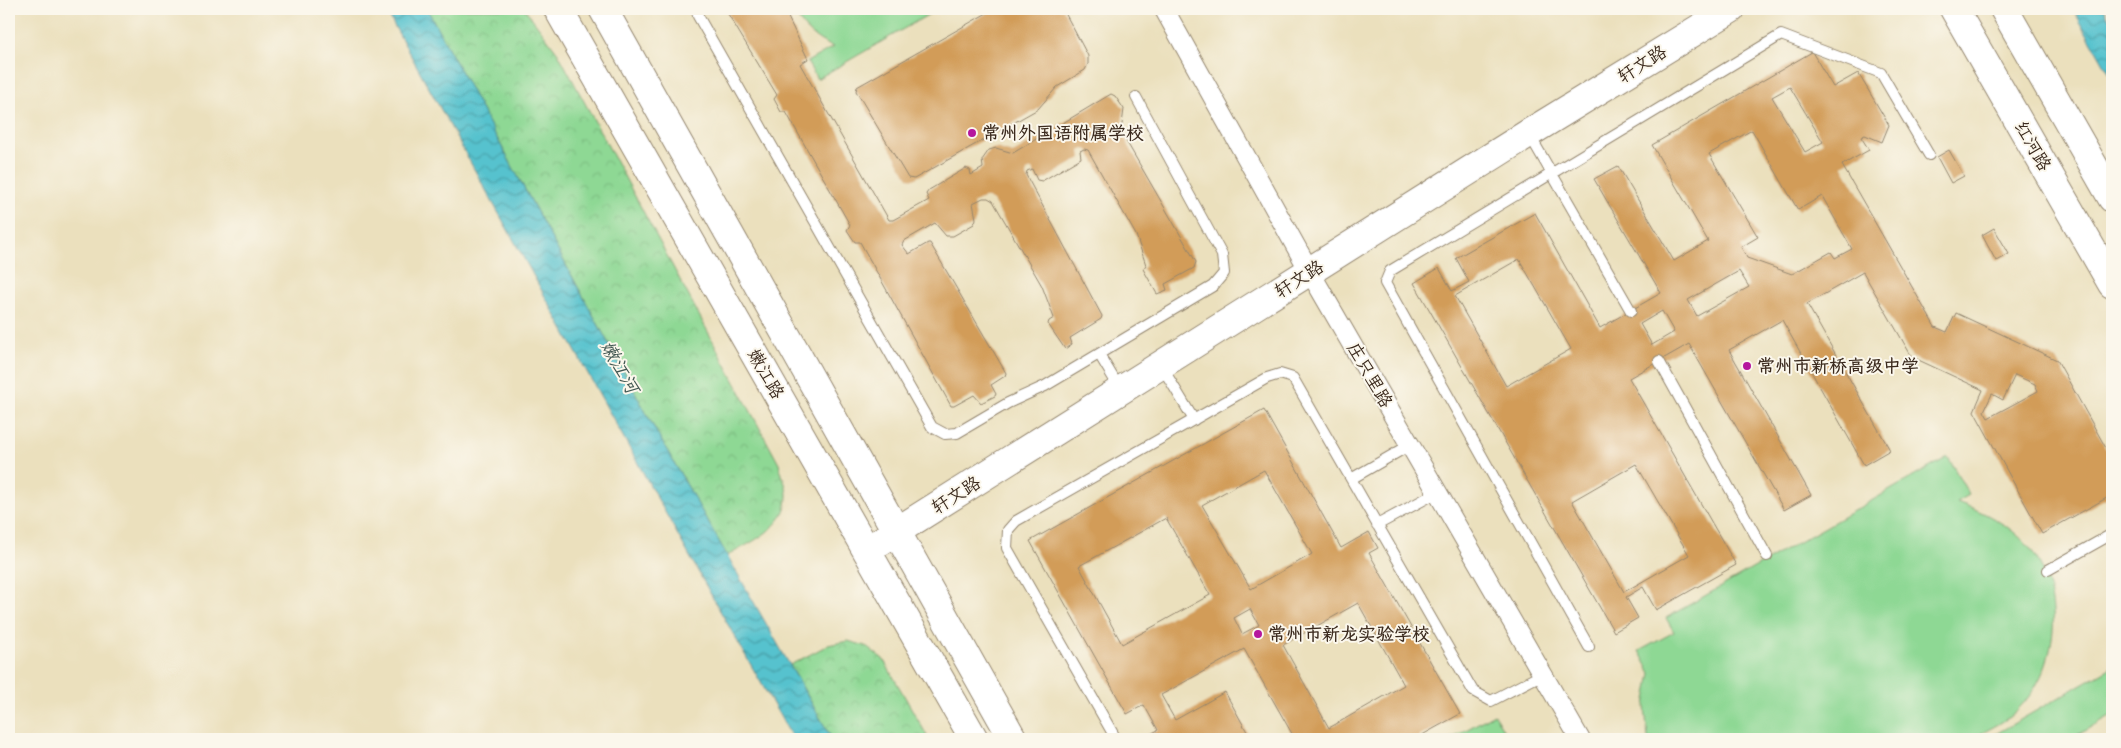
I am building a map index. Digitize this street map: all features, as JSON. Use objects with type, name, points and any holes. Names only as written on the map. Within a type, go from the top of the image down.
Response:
[{"type":"main road","name":"嫩江路","points":[[558,9],[974,739]]},
{"type":"main road","name":"嫩江路","points":[[603,9],[1012,739]]},
{"type":"main road","name":"轩文路","points":[[867,550],[1122,391],[1528,133],[1731,9]]},
{"type":"main road","name":"红河路","points":[[1954,9],[2112,284]]},
{"type":"main road","points":[[2004,9],[2112,198]]},
{"type":"street","name":"庄只里路","points":[[1164,9],[1310,272],[1580,739]]},
{"type":"lane","points":[[697,9],[698,16],[932,427],[945,434],[957,432],[1008,403],[1045,386],[1214,286],[1224,272],[1222,255],[1136,97]]},
{"type":"lane","points":[[1589,647],[1385,283],[1390,271],[1781,35],[1881,73],[1929,156]]},
{"type":"lane","points":[[1528,133],[1631,311]]},
{"type":"lane","points":[[1099,354],[1122,391]]},
{"type":"lane","points":[[1658,361],[1767,556]]},
{"type":"lane","points":[[1161,366],[1194,420]]},
{"type":"lane","points":[[1116,739],[1007,548],[1008,530],[1016,522],[1267,378],[1280,374],[1293,378],[1473,691],[1491,701],[1543,674]]},
{"type":"lane","points":[[1351,480],[1410,445]]},
{"type":"lane","points":[[1378,525],[1438,492]]},
{"type":"lane","points":[[2048,570],[2112,534]]},
{"type":"green space","points":[[427,9],[525,9],[558,53],[779,464],[787,491],[786,506],[775,525],[757,539],[727,556],[656,431]]},
{"type":"green space","points":[[792,9],[938,9],[817,79],[807,62],[833,47],[809,32]]},
{"type":"green space","points":[[1948,457],[1969,495],[1957,502],[1996,520],[2021,538],[2041,566],[2049,588],[2053,612],[2052,636],[2048,659],[2038,681],[2025,701],[2008,718],[1971,739],[1648,739],[1645,706],[1651,673],[1639,651],[1674,632],[1666,618]]},
{"type":"green space","points":[[848,641],[866,646],[883,659],[929,739],[832,739],[790,665],[828,645]]},
{"type":"green space","points":[[2112,667],[2112,715],[2070,739],[1987,739]]},
{"type":"green space","points":[[1494,714],[1505,733],[1494,739],[1450,739]]},
{"type":"water","name":"嫩江河","points":[[385,9],[427,9],[656,431],[832,739],[793,739]]},
{"type":"water","points":[[2073,9],[2104,9],[2112,24],[2112,78]]},
{"type":"building","points":[[725,9],[784,9],[808,59],[800,64],[889,220],[893,220],[929,200],[926,194],[929,190],[966,168],[970,170],[971,175],[983,168],[982,160],[989,150],[996,148],[1013,153],[1111,94],[1115,96],[1124,109],[1121,132],[1196,262],[1194,268],[1165,284],[1167,290],[1157,294],[1143,269],[1146,265],[1136,235],[1088,150],[1080,151],[1081,158],[1042,181],[1037,180],[1032,169],[1027,171],[1026,175],[1102,316],[1101,319],[1070,338],[1072,344],[1065,349],[1048,324],[1054,318],[1042,286],[993,201],[983,198],[973,203],[976,219],[974,224],[953,236],[946,236],[935,223],[904,241],[902,245],[909,254],[930,243],[1006,373],[1005,376],[991,385],[996,394],[995,396],[981,403],[974,395],[951,406],[860,242],[855,242],[847,230],[850,225],[786,112],[781,112],[774,99],[777,95]]},
{"type":"building","points":[[994,9],[1063,9],[1088,56],[1088,64],[1085,70],[1057,87],[1038,109],[914,179],[908,178],[856,91],[857,87]]},
{"type":"building","points":[[1812,52],[1833,87],[1858,73],[1889,125],[1882,142],[1865,135],[1861,137],[1869,150],[1842,165],[1935,327],[1947,332],[1956,313],[2057,360],[2112,459],[2112,495],[2042,534],[1974,411],[1983,390],[1912,357],[1863,272],[1807,304],[1890,450],[1864,465],[1782,320],[1729,350],[1811,495],[1784,510],[1689,344],[1629,378],[1736,565],[1656,610],[1643,587],[1626,597],[1638,618],[1614,632],[1414,283],[1439,268],[1452,291],[1469,282],[1456,258],[1535,213],[1600,328],[1661,293],[1594,179],[1618,166],[1674,261],[1708,241],[1652,145]],"holes":[[[1790,87],[1823,142],[1805,152],[1772,97]],[[1752,130],[1798,210],[1822,196],[1852,249],[1835,258],[1831,252],[1792,274],[1747,258],[1741,247],[1758,237],[1709,154]],[[1519,259],[1571,349],[1506,386],[1455,296]],[[1739,271],[1749,287],[1697,316],[1688,300]],[[1662,311],[1674,332],[1652,345],[1640,324]],[[2015,375],[2035,384],[2038,391],[1988,418],[1984,411],[1992,394],[2003,400]],[[1636,464],[1689,555],[1624,592],[1572,501]]]},
{"type":"building","points":[[1949,150],[1964,176],[1951,183],[1937,157]]},
{"type":"building","points":[[1994,228],[2009,254],[1996,261],[1982,235]]},
{"type":"building","points":[[1264,410],[1341,548],[1369,532],[1378,548],[1369,553],[1460,714],[1415,739],[1295,739],[1244,649],[1161,695],[1175,720],[1225,692],[1251,739],[1141,739],[1158,730],[1144,705],[1127,714],[1030,541]],"holes":[[[1264,470],[1312,554],[1251,589],[1202,505]],[[1166,518],[1210,595],[1122,644],[1079,566]],[[1358,603],[1404,685],[1329,728],[1283,645]],[[1250,609],[1259,625],[1242,634],[1234,618]]]},
{"type":"place","name":"常州外国语附属学校","points":[[972,133]]},
{"type":"place","name":"常州市新桥高级中学","points":[[1747,366]]},
{"type":"place","name":"常州市新龙实验学校","points":[[1258,634]]}]
